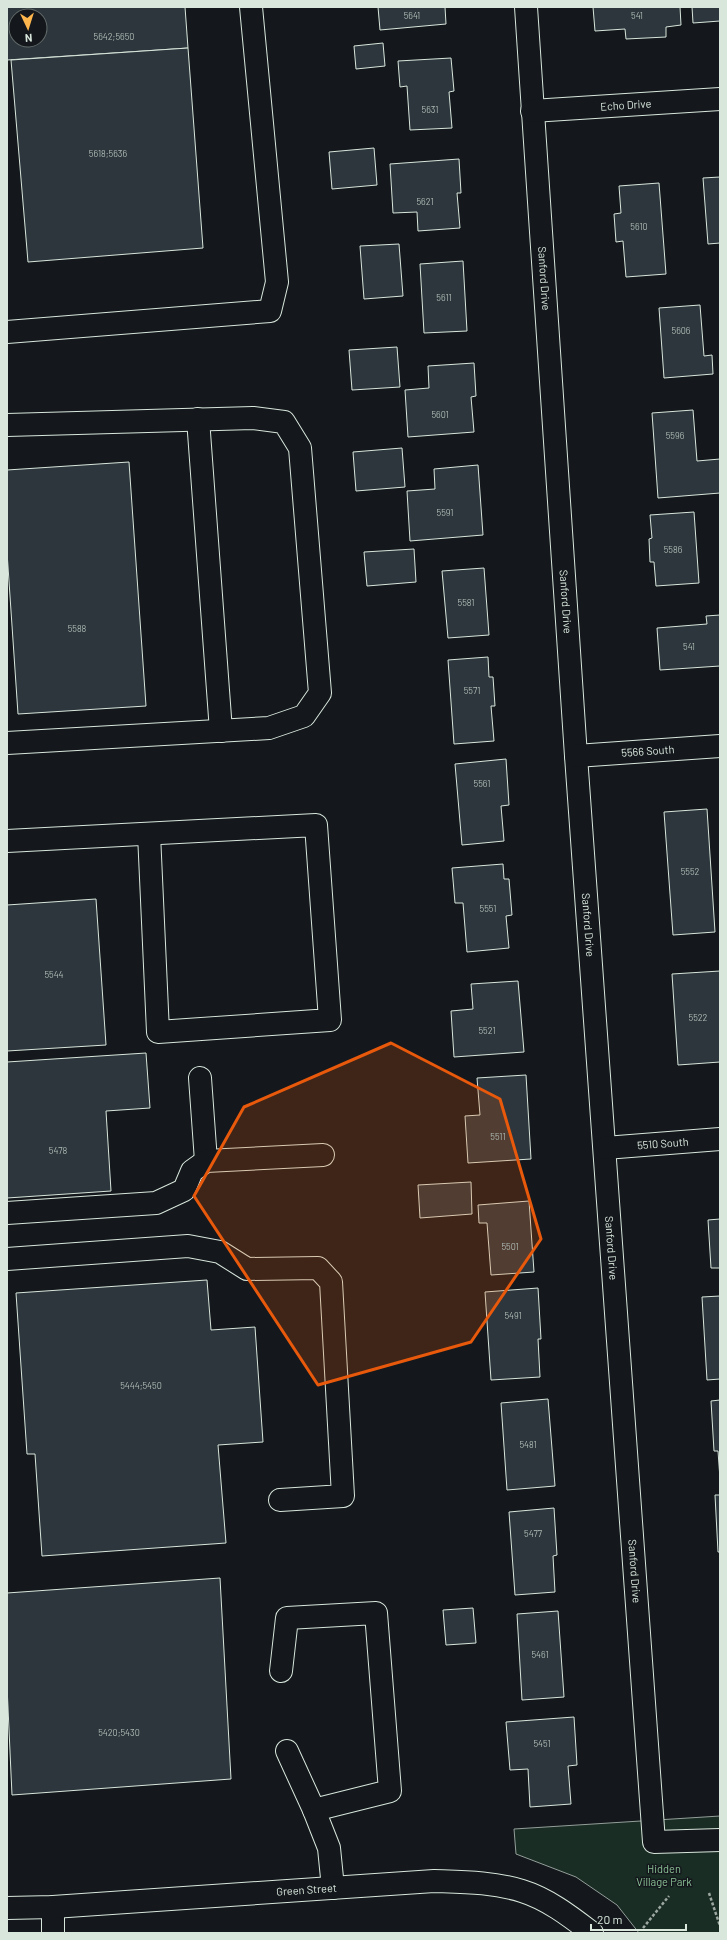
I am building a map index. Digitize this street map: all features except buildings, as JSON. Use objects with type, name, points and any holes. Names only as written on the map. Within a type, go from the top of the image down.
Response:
[{"type":"street","points":[[7,332],[270,311],[277,282],[251,7]]},
{"type":"street","name":"Sanford Drive","points":[[526,7],[576,756],[654,1842],[720,1840]]},
{"type":"street","name":"Echo Drive","points":[[532,111],[720,99]]},
{"type":"street","points":[[7,425],[253,418],[284,422],[300,448],[320,693],[304,716],[269,728],[7,744]]},
{"type":"street","points":[[198,419],[221,731]]},
{"type":"street","name":"5566 South","points":[[576,756],[720,746]]},
{"type":"street","points":[[7,841],[316,825],[330,1020],[158,1032],[149,834]]},
{"type":"street","points":[[200,1078],[206,1161]]},
{"type":"street","name":"5510 South","points":[[605,1148],[720,1139]]},
{"type":"street","points":[[7,1213],[156,1203],[184,1190],[192,1171],[206,1161],[324,1155]]},
{"type":"street","points":[[7,1259],[188,1246],[220,1252],[247,1270],[318,1268],[331,1282],[343,1496],[280,1500]]},
{"type":"street","points":[[282,1671],[288,1618],[376,1613],[390,1791],[314,1810]]},
{"type":"street","points":[[287,1751],[314,1810],[329,1848],[333,1888]]},
{"type":"street","name":"Green Street","points":[[7,1908],[53,1907],[434,1881],[479,1882],[522,1891],[560,1909],[592,1933]]},
{"type":"street","points":[[53,1907],[53,1933]]},
{"type":"path","points":[[709,1893],[720,1926]]},
{"type":"path","points":[[643,1928],[669,1896]]},
{"type":"highlighted area","points":[[391,1043],[500,1099],[541,1239],[471,1342],[318,1385],[194,1196],[244,1107]]},
{"type":"green space","name":"Hidden Village Park","points":[[720,1816],[720,1933],[639,1933],[617,1905],[576,1877],[516,1854],[514,1829]]}]
